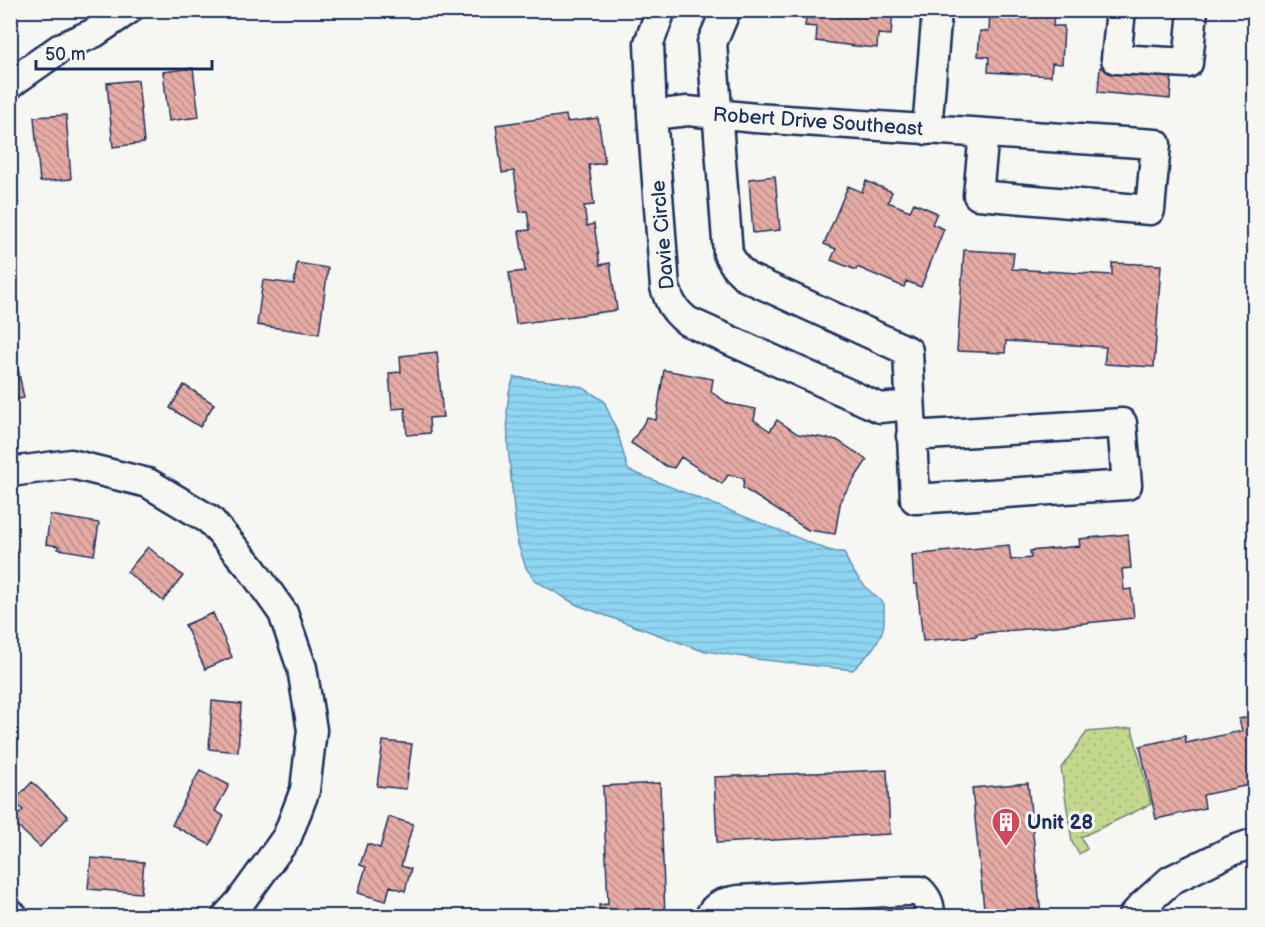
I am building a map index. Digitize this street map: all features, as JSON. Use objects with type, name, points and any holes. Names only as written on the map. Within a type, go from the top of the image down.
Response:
[{"type":"street","points":[[10,84],[62,47],[94,33],[128,10]]},
{"type":"street","name":"Davie Circle","points":[[661,10],[649,43],[652,115],[665,287],[675,311],[687,321],[880,408],[910,405]]},
{"type":"street","points":[[726,10],[712,43],[728,254],[746,277],[908,351],[911,436],[915,499],[1126,484],[1122,423],[911,436]]},
{"type":"street","points":[[927,129],[938,10]]},
{"type":"street","points":[[1121,10],[1116,59],[1188,63],[1193,10]]},
{"type":"street","name":"Robert Drive Southeast","points":[[652,115],[688,111],[755,118],[1156,144],[1150,210],[978,195],[984,133]]},
{"type":"street","points":[[10,472],[71,464],[148,483],[210,520],[251,568],[283,613],[302,668],[312,730],[304,790],[287,837],[240,902],[227,916]]},
{"type":"street","points":[[1133,916],[1172,880],[1231,850],[1254,843]]},
{"type":"street","points":[[710,916],[713,909],[725,902],[738,900],[906,891],[920,891],[927,899],[930,916]]},
{"type":"green space","points":[[1132,728],[1151,804],[1081,837],[1087,849],[1079,854],[1072,842],[1061,768],[1087,732]]},
{"type":"water","points":[[514,377],[582,387],[604,401],[618,434],[628,470],[828,550],[844,552],[855,574],[884,604],[884,624],[880,637],[872,649],[853,670],[700,650],[577,605],[536,581],[526,568],[518,544],[515,520],[507,411],[509,392]]},
{"type":"building","points":[[807,10],[893,10],[891,35],[878,34],[877,48],[816,41],[817,27],[805,26]]},
{"type":"building","points":[[990,10],[1054,10],[1053,26],[1064,26],[1062,64],[1052,63],[1051,76],[988,72],[989,57],[978,56],[980,31],[989,31]]},
{"type":"building","points":[[1100,67],[1172,74],[1170,99],[1098,92]]},
{"type":"building","points":[[193,68],[199,117],[169,121],[163,72]]},
{"type":"building","points":[[138,80],[144,143],[113,147],[107,83]]},
{"type":"building","points":[[66,115],[71,179],[40,182],[34,117]]},
{"type":"building","points":[[566,115],[567,122],[598,118],[605,163],[589,165],[594,205],[584,206],[587,226],[594,224],[600,265],[610,263],[617,310],[516,324],[509,273],[525,271],[519,231],[530,230],[527,211],[520,212],[514,171],[502,173],[496,125]]},
{"type":"building","points":[[10,156],[13,156],[18,203],[10,204]]},
{"type":"building","points":[[775,176],[780,230],[753,233],[749,179]]},
{"type":"building","points":[[866,181],[892,192],[888,202],[910,211],[914,203],[937,213],[932,224],[944,229],[921,287],[906,281],[904,287],[857,267],[856,270],[831,260],[836,249],[824,244],[848,186],[862,192]]},
{"type":"building","points":[[964,250],[1014,253],[1012,269],[1112,275],[1112,263],[1161,265],[1154,367],[1104,364],[1106,347],[1006,341],[1005,353],[957,351]]},
{"type":"building","points":[[297,263],[328,268],[319,334],[257,325],[263,280],[294,284]]},
{"type":"building","points":[[437,352],[443,417],[429,418],[430,433],[407,435],[405,408],[392,409],[389,373],[401,372],[400,356]]},
{"type":"building","points":[[18,369],[24,398],[10,401],[10,371]]},
{"type":"building","points":[[664,370],[713,379],[711,392],[729,404],[756,409],[754,420],[770,431],[777,420],[798,434],[837,440],[867,460],[841,499],[835,534],[808,530],[743,488],[744,478],[728,475],[722,484],[681,457],[674,468],[666,466],[631,443],[647,418],[656,420]]},
{"type":"building","points":[[184,385],[214,404],[200,427],[170,408]]},
{"type":"building","points":[[50,515],[99,523],[94,555],[58,549],[59,546],[46,544]]},
{"type":"building","points":[[10,523],[17,556],[10,557]]},
{"type":"building","points":[[1128,534],[1131,568],[1122,569],[1124,590],[1131,589],[1134,618],[923,641],[912,555],[1009,545],[1011,560],[1031,558],[1030,551],[1080,546],[1079,539]]},
{"type":"building","points":[[148,547],[183,576],[163,601],[127,572]]},
{"type":"building","points":[[213,613],[232,657],[205,669],[185,625]]},
{"type":"building","points":[[212,701],[241,704],[238,752],[209,749]]},
{"type":"building","points":[[1254,715],[1254,784],[1203,795],[1205,808],[1156,819],[1140,746],[1185,736],[1186,743],[1242,731],[1239,719]]},
{"type":"building","points":[[383,741],[412,744],[406,789],[377,786]]},
{"type":"building","points":[[200,770],[229,785],[215,811],[224,816],[210,845],[172,825]]},
{"type":"building","points":[[887,770],[890,834],[717,843],[714,777]]},
{"type":"building","points":[[32,782],[68,817],[40,847],[12,821],[23,810],[14,801]]},
{"type":"building","points":[[660,783],[665,916],[600,916],[599,905],[608,904],[603,786]]},
{"type":"building","name":"Unit 28","points":[[1028,783],[1041,916],[975,916],[974,910],[984,909],[972,788]]},
{"type":"building","points":[[389,817],[413,824],[401,866],[411,869],[405,891],[390,886],[386,901],[358,893],[366,867],[360,865],[367,844],[380,848]]},
{"type":"building","points":[[91,858],[144,862],[141,893],[88,889]]},
{"type":"place","name":"Unit 28","points":[[1006,848]]}]
